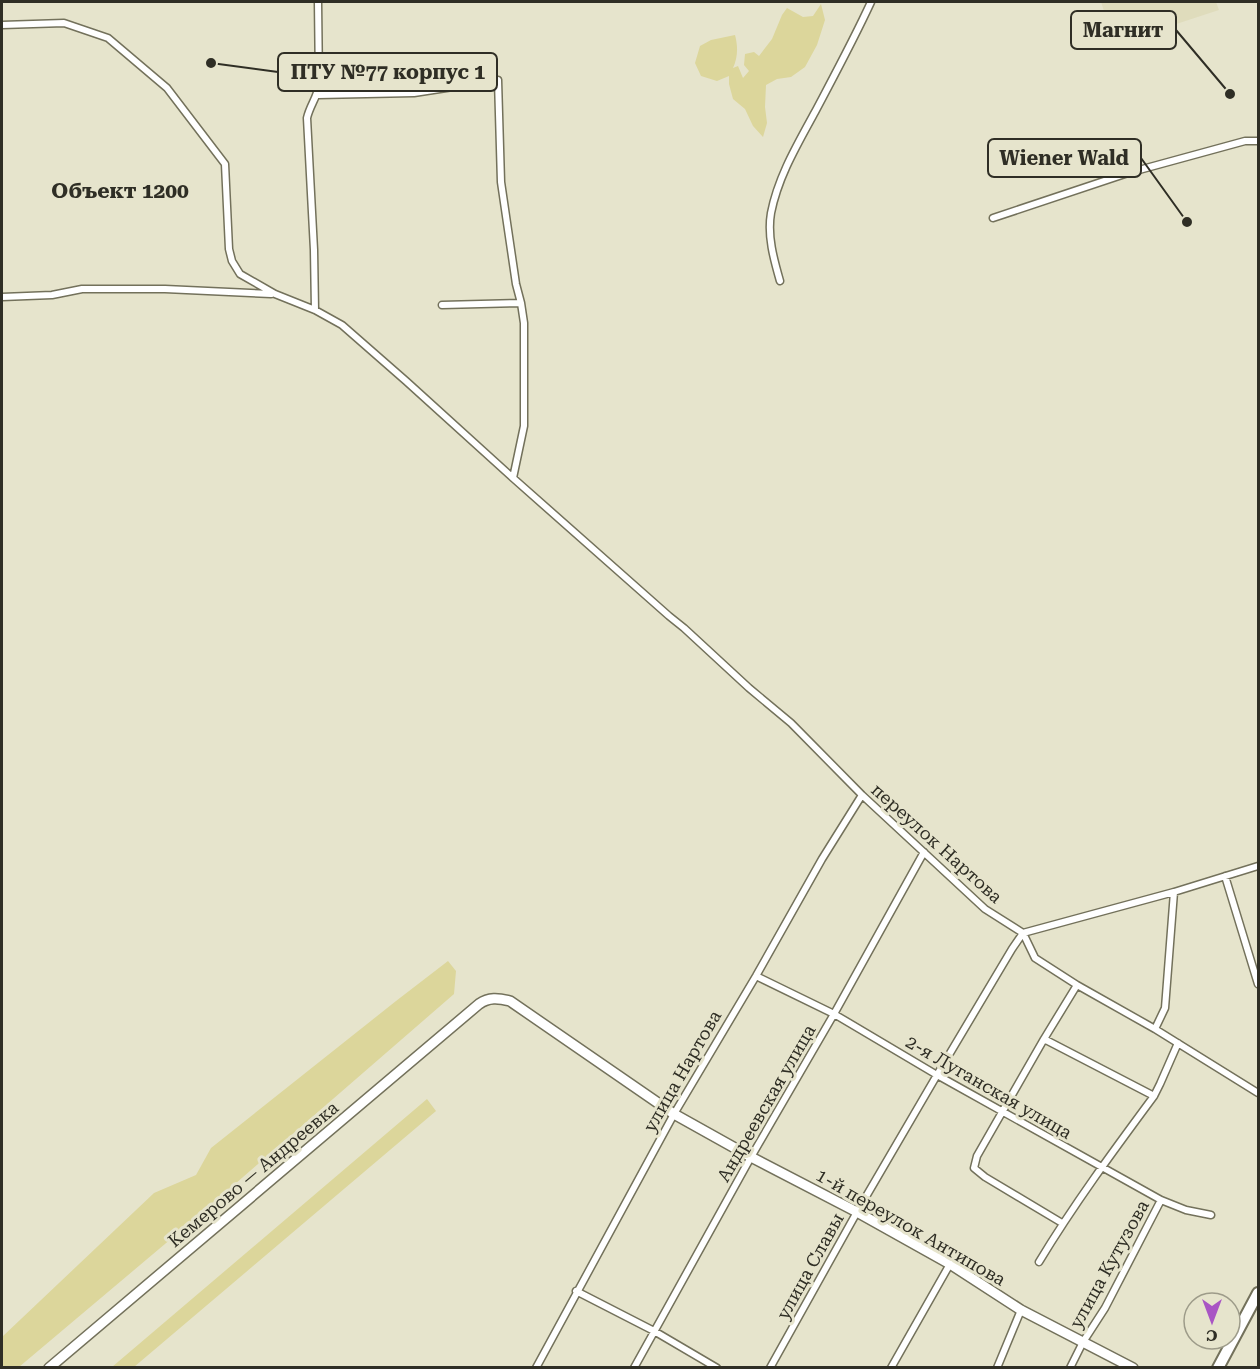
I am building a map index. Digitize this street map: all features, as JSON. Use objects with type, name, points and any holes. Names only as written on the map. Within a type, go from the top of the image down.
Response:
[{"type":"main road","name":"1-й переулок Антипова","points":[[479,1004],[492,998],[510,1001],[674,1114],[950,1264],[1021,1310],[1133,1368]]},
{"type":"main road","name":"Кемерово — Андреевка","points":[[49,1368],[479,1004]]},
{"type":"main road","points":[[1218,1368],[1258,1293]]},
{"type":"street","points":[[315,310],[307,118],[310,106],[318,95],[318,2]]},
{"type":"street","points":[[780,281],[770,238],[771,215],[776,193],[786,166],[871,2]]},
{"type":"street","points":[[2,25],[64,22],[108,38],[167,88],[225,164],[229,249],[232,261],[240,274],[275,294]]},
{"type":"street","points":[[318,95],[414,93],[498,80],[501,182],[524,323],[524,426],[513,478]]},
{"type":"street","points":[[993,218],[1128,174],[1245,141],[1258,141]]},
{"type":"street","points":[[2,297],[52,295],[82,289],[165,289],[275,294]]},
{"type":"street","name":"переулок Нартова","points":[[275,294],[315,310],[342,326],[358,339],[791,723],[862,795],[986,909],[1023,933]]},
{"type":"street","points":[[442,306],[520,303]]},
{"type":"street","name":"улица Нартова","points":[[536,1368],[674,1114],[822,859],[862,795]]},
{"type":"street","name":"Андреевская улица","points":[[634,1368],[924,852]]},
{"type":"street","points":[[1258,866],[1174,892],[1023,933],[1035,958],[1077,986],[1155,1029],[1258,1093]]},
{"type":"street","points":[[1225,876],[1258,984]]},
{"type":"street","points":[[1155,1029],[1165,1008],[1174,892]]},
{"type":"street","name":"улица Славы","points":[[770,1368],[936,1075],[1023,933]]},
{"type":"street","name":"2-я Луганская улица","points":[[756,976],[834,1014],[936,1075],[1161,1200],[1186,1210],[1211,1215]]},
{"type":"street","points":[[1062,1223],[985,1177],[974,1168],[977,1156],[1077,986]]},
{"type":"street","points":[[1044,1039],[1154,1096]]},
{"type":"street","points":[[1039,1262],[1062,1223],[1154,1096],[1178,1043]]},
{"type":"street","name":"улица Кутузова","points":[[1070,1368],[1083,1342],[1105,1308],[1161,1200]]},
{"type":"street","points":[[891,1368],[950,1264]]},
{"type":"street","points":[[576,1291],[654,1331],[717,1368]]},
{"type":"street","points":[[997,1368],[1021,1310]]},
{"type":"shaded area","points":[[1101,2],[1216,2],[1219,10],[1115,44]]},
{"type":"shaded area","points":[[821,4],[825,20],[817,45],[805,67],[791,77],[777,79],[766,85],[767,123],[763,137],[753,126],[745,109],[733,99],[729,76],[717,81],[701,76],[695,63],[700,46],[711,40],[735,35],[737,51],[733,68],[738,66],[743,78],[749,71],[744,65],[745,54],[754,52],[759,56],[772,39],[787,8],[803,17],[813,16]]},
{"type":"shaded area","points":[[448,961],[456,971],[454,994],[197,1217],[19,1367],[2,1367],[2,1337],[154,1193],[196,1175],[211,1148]]},
{"type":"shaded area","points":[[427,1099],[436,1111],[134,1367],[112,1367]]},
{"type":"place","name":"ПТУ №77 корпус 1","points":[[211,63]]},
{"type":"place","name":"Магнит","points":[[1230,94]]},
{"type":"place","name":"Wiener Wald","points":[[1187,222]]},
{"type":"district","name":"Объект 1200","points":[[120,191]]}]
